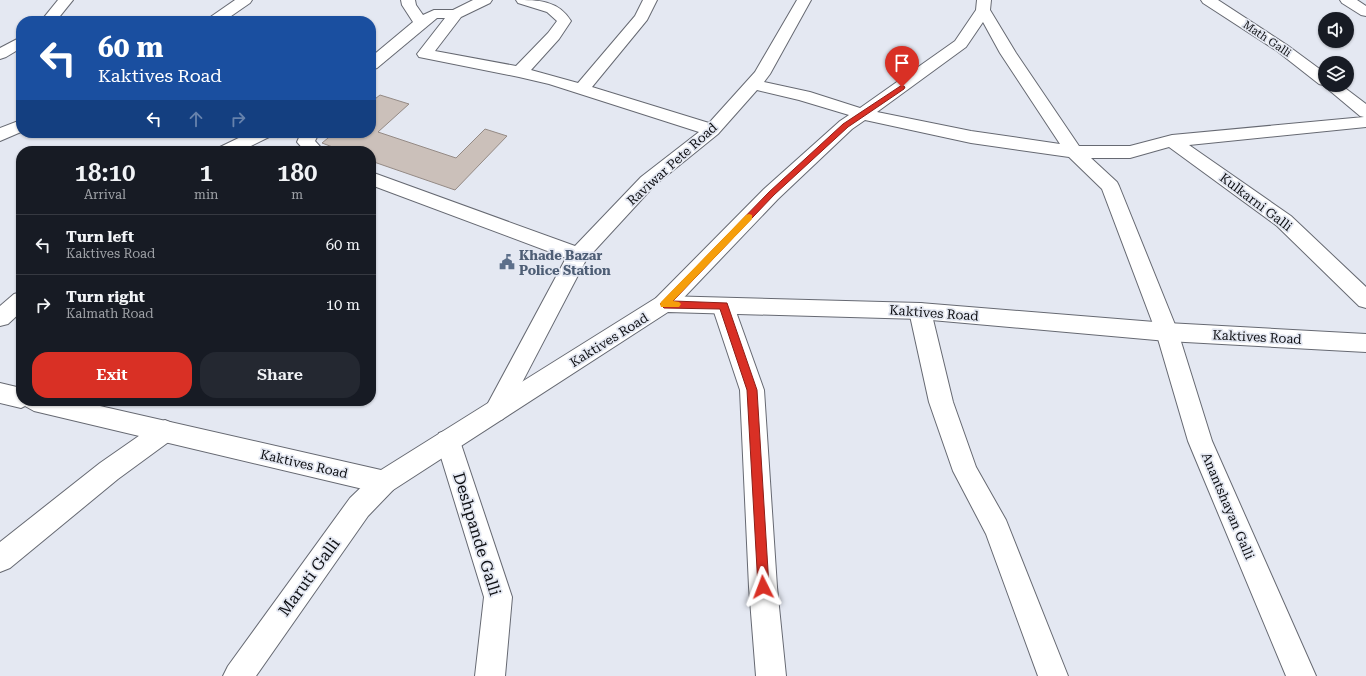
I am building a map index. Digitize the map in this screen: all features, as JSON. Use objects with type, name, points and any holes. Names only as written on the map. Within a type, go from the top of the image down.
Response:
[{"type":"street","points":[[52,16],[66,0]]},
{"type":"street","points":[[221,16],[244,0]]},
{"type":"street","points":[[408,0],[409,5],[421,23]]},
{"type":"street","points":[[376,61],[434,14],[456,14],[485,0]]},
{"type":"street","points":[[520,72],[554,36],[564,21],[562,15],[522,0]]},
{"type":"street","points":[[582,89],[642,17],[650,0]]},
{"type":"street","name":"Raviwar Pete Road","points":[[495,412],[578,255],[648,181],[712,130],[762,74],[804,0]]},
{"type":"street","name":"Math Galli","points":[[1208,0],[1282,48],[1318,76]]},
{"type":"street","points":[[1346,0],[1366,12]]},
{"type":"street","points":[[664,304],[771,194],[846,125],[915,78],[961,44],[983,5]]},
{"type":"street","name":"Anantshayan Galli","points":[[983,5],[1008,53],[1074,152],[1110,186],[1167,332],[1200,441],[1301,676]]},
{"type":"street","points":[[456,14],[425,54],[520,72],[582,89],[712,130]]},
{"type":"street","points":[[0,54],[16,45]]},
{"type":"street","points":[[753,84],[804,96],[862,114],[972,137],[1074,152],[1130,152],[1172,141],[1366,122]]},
{"type":"street","points":[[1340,92],[1366,112]]},
{"type":"street","points":[[0,134],[16,128]]},
{"type":"street","points":[[236,146],[253,138]]},
{"type":"street","points":[[308,138],[306,142],[310,146]]},
{"type":"street","name":"Kulkarni Galli","points":[[1172,141],[1284,221],[1366,300]]},
{"type":"street","points":[[376,180],[578,255]]},
{"type":"street","points":[[0,318],[16,304]]},
{"type":"street","name":"Kaktives Road","points":[[56,406],[384,482],[664,304],[920,310],[1167,332],[1366,343]]},
{"type":"street","points":[[723,306],[752,390],[763,587],[770,676]]},
{"type":"street","points":[[920,310],[941,402],[965,471],[997,529],[1052,676]]},
{"type":"street","points":[[0,393],[16,397]]},
{"type":"street","points":[[0,559],[109,471],[165,431]]},
{"type":"street","name":"Deshpande Galli","points":[[448,441],[498,597],[490,676]]},
{"type":"street","name":"Maruti Galli","points":[[238,676],[359,508],[384,482]]},
{"type":"building","points":[[380,95],[409,104],[378,132],[456,158],[485,129],[507,136],[455,190],[376,163],[376,146],[330,146],[322,143],[328,138],[376,138],[376,98]]},
{"type":"slow traffic","points":[[676,304],[664,304],[749,217]]},
{"type":"place","name":"Khade Bazar Police Station","points":[[507,262]]},
{"type":"route","points":[[763,587],[752,390],[723,306],[664,304],[771,194],[846,125],[902,87]]}]
